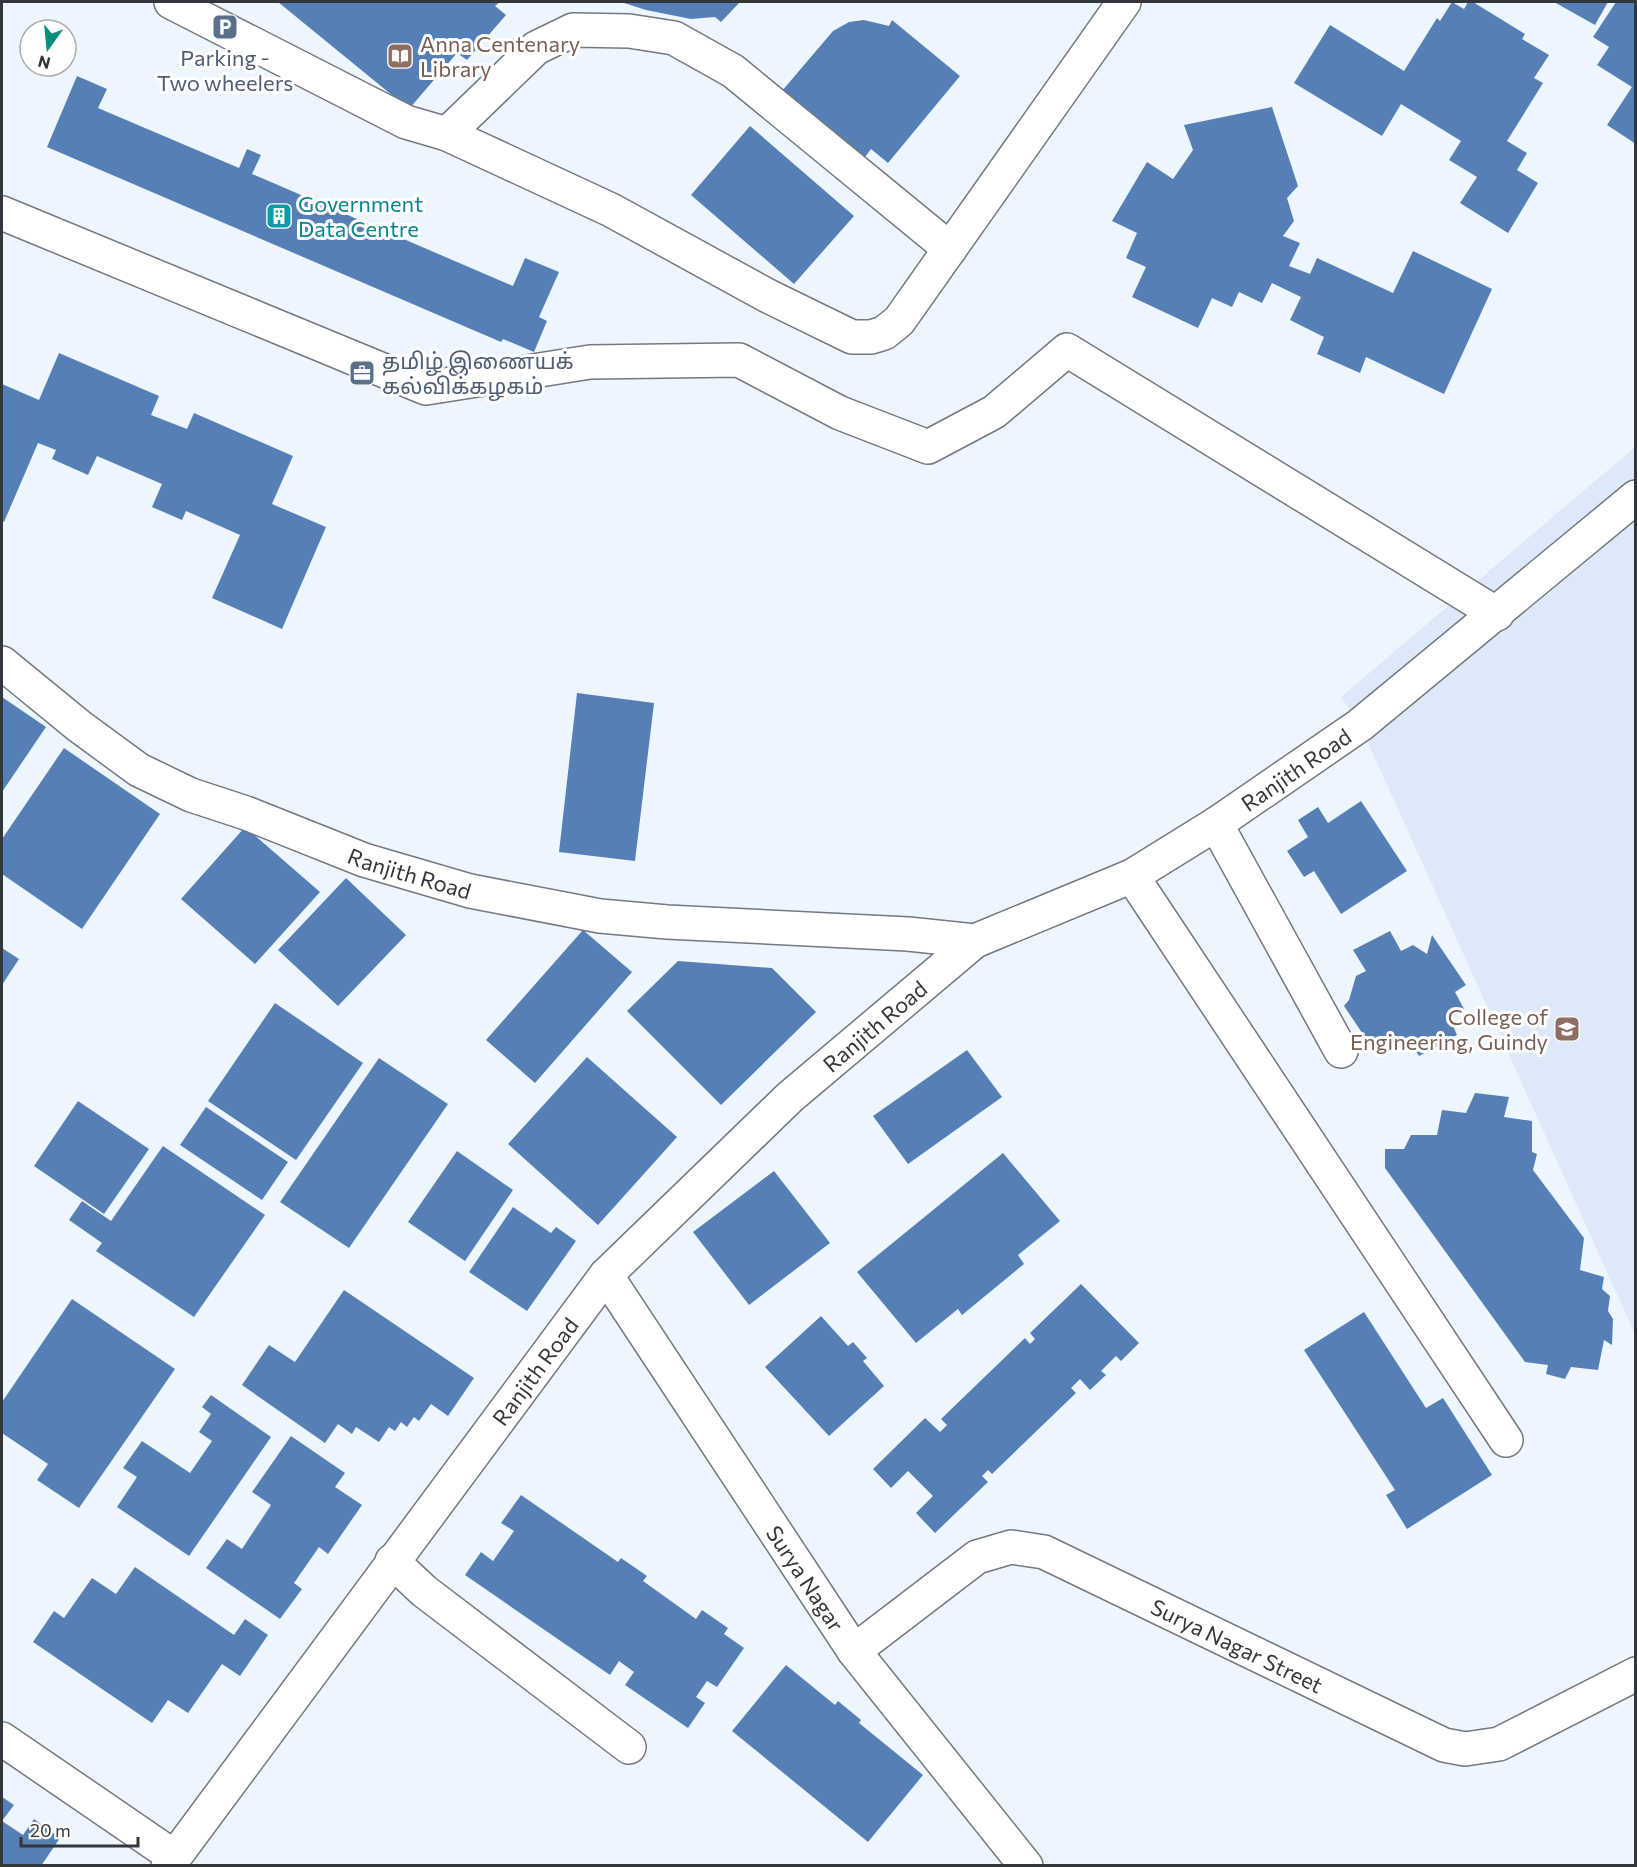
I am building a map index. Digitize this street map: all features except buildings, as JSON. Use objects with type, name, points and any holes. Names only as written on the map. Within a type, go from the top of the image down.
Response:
[{"type":"street","points":[[171,2],[406,122],[447,134],[611,210],[768,296],[852,337],[871,337],[884,333],[899,321],[1124,2]]},
{"type":"street","points":[[447,134],[536,48],[573,30],[630,31],[674,38],[733,71],[950,249]]},
{"type":"street","points":[[2,213],[426,388],[590,362],[739,360],[840,413],[928,447],[994,412],[1067,350],[1497,614]]},
{"type":"street","name":"Ranjith Road","points":[[171,1861],[606,1275],[790,1097],[975,940],[1132,876],[1216,824],[1360,725],[1497,614],[1635,497]]},
{"type":"street","name":"Ranjith Road","points":[[2,663],[79,726],[139,770],[180,790],[246,813],[364,860],[470,891],[600,916],[975,940]]},
{"type":"street","points":[[1216,824],[1341,1051]]},
{"type":"street","points":[[1132,876],[1506,1440]]},
{"type":"street","name":"Surya Nagar","points":[[606,1275],[854,1651],[1026,1866]]},
{"type":"street","name":"Surya Nagar Street","points":[[854,1651],[977,1557],[1011,1547],[1044,1552],[1444,1745],[1465,1749],[1499,1744],[1635,1674]]},
{"type":"street","points":[[392,1561],[424,1591],[629,1747]]},
{"type":"street","points":[[2,1739],[171,1861]]},
{"type":"shaded area","name":"College of Engineering, Guindy","points":[[1635,447],[1635,1334],[1360,725],[1341,697]]},
{"type":"place","name":"Parking - Two wheelers","points":[[225,27]]},
{"type":"place","name":"Anna Centenary Library","points":[[400,56]]},
{"type":"place","name":"Government Data Centre","points":[[279,216]]},
{"type":"place","name":"தமிழ் இணையக் கல்விக்கழகம்","points":[[362,373]]},
{"type":"place","name":"College of Engineering, Guindy","points":[[1567,1029]]}]
